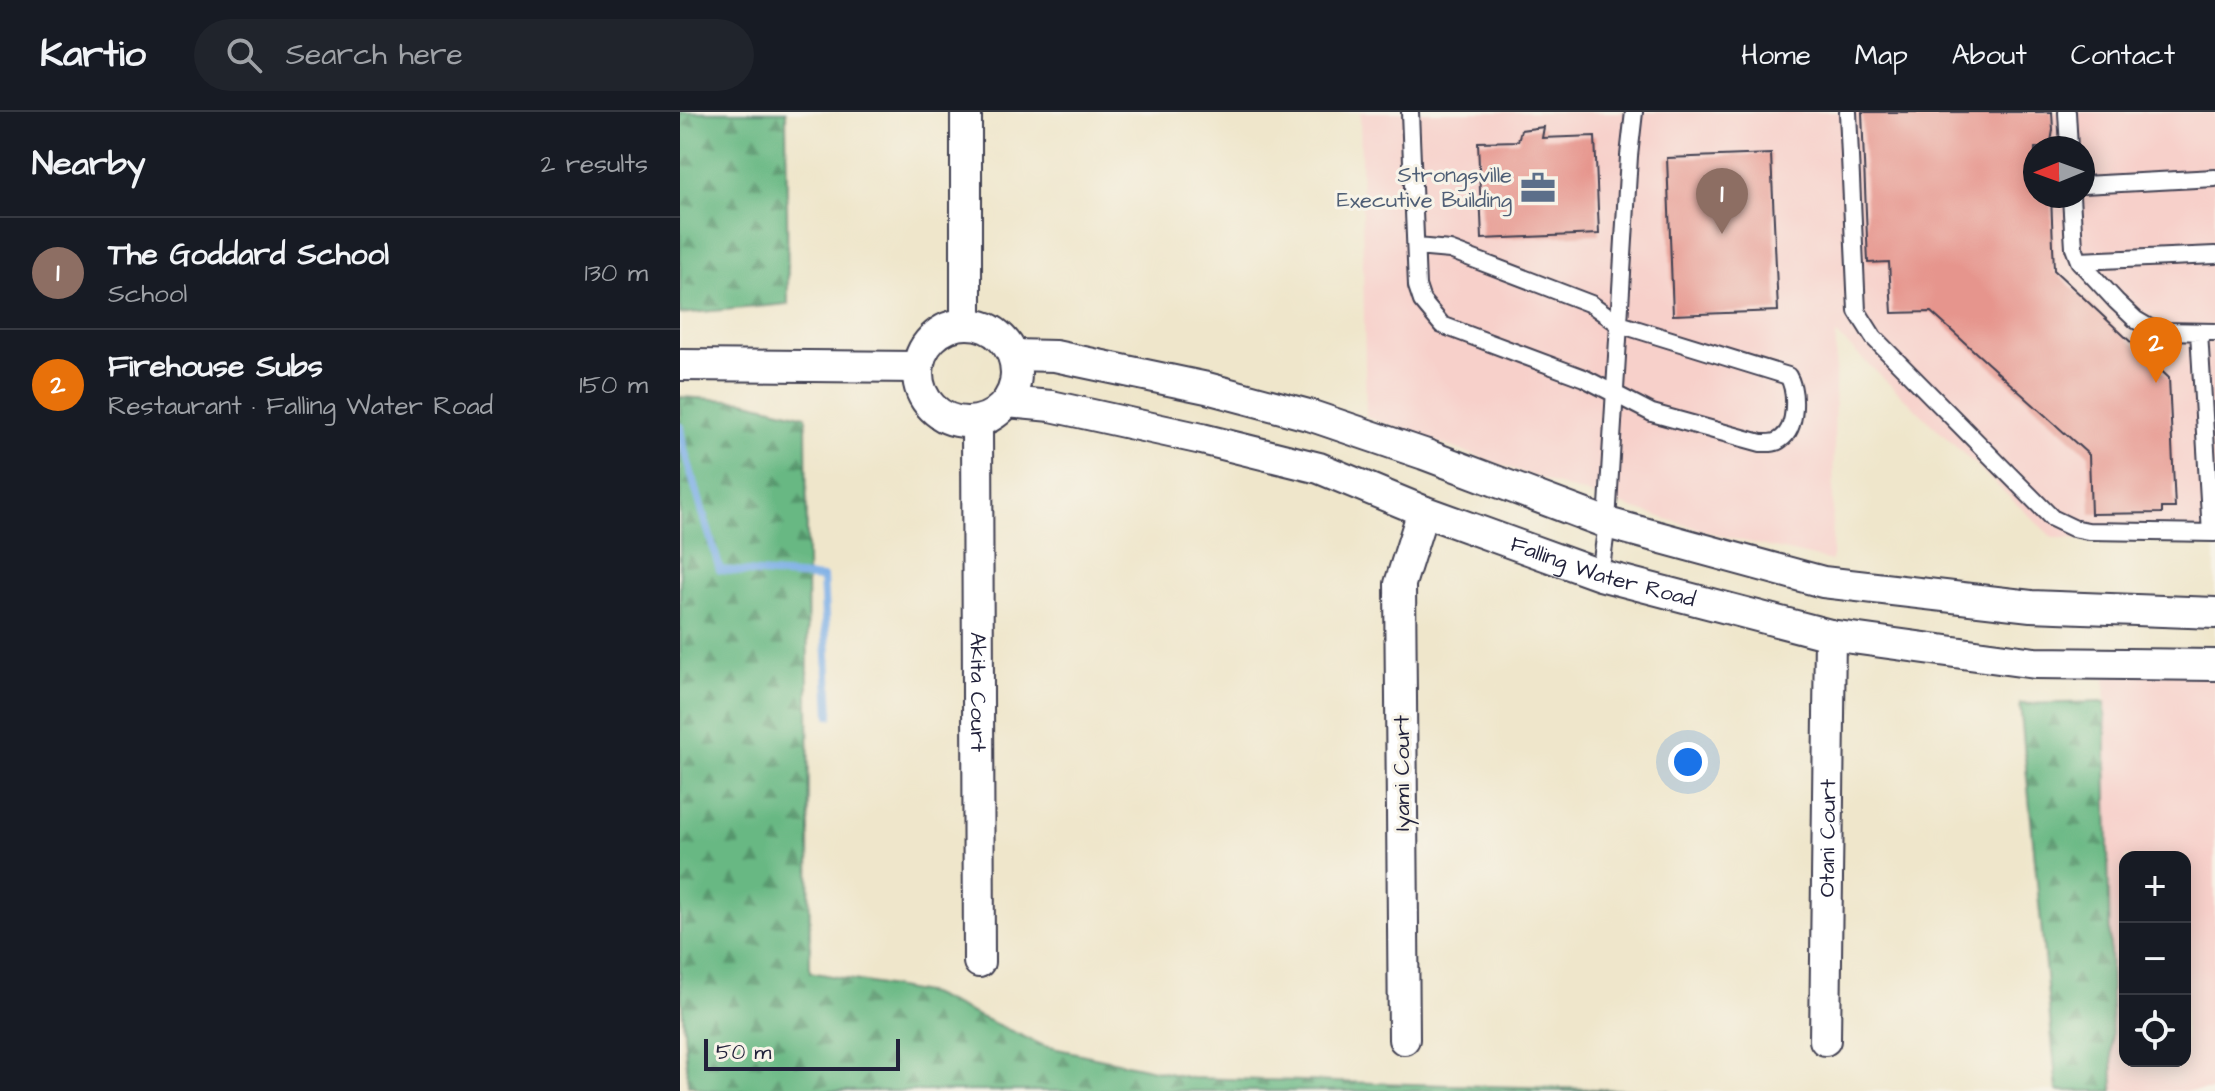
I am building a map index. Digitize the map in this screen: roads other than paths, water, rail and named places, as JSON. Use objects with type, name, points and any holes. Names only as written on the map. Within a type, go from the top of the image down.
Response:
[{"type":"street","points":[[966,112],[966,324]]},
{"type":"street","points":[[977,324],[992,330],[1013,355],[1016,371],[1014,388],[996,414],[977,422],[949,420],[934,411],[924,399],[918,383],[917,367],[922,351],[931,338],[945,328],[977,324]]},
{"type":"street","points":[[1013,355],[1055,356],[1207,388],[1312,416],[1424,454],[1607,523],[1823,582],[2031,606],[2215,613]]},
{"type":"street","points":[[680,365],[917,367]]},
{"type":"street","name":"Falling Water Road","points":[[1007,402],[1051,406],[1319,468],[1423,511],[1600,575],[1830,635],[2035,663],[2215,665]]},
{"type":"street","name":"Akita Court","points":[[977,422],[979,962]]},
{"type":"street","name":"Iyami Court","points":[[1404,1039],[1400,584],[1423,511]]},
{"type":"street","name":"Otani Court","points":[[1825,1040],[1830,635]]},
{"type":"lane","points":[[1410,112],[1417,286],[1422,301],[1442,325],[1584,378],[1652,413],[1761,443],[1776,442],[1785,437],[1791,426],[1792,384],[1788,376],[1619,324],[1591,304],[1450,250],[1416,247]]},
{"type":"lane","points":[[1600,575],[1607,523],[1634,112]]},
{"type":"lane","points":[[1848,112],[1857,311],[1874,338],[2052,518],[2088,531],[2213,533],[2207,332],[2161,331],[2136,320],[2079,261],[2074,248],[2072,208]]},
{"type":"lane","points":[[2067,112],[2068,136]]},
{"type":"lane","points":[[2095,184],[2215,178]]},
{"type":"lane","points":[[2079,261],[2215,255]]},
{"type":"waterway","points":[[680,427],[720,570],[823,578],[830,715]]},
{"type":"place","name":"Strongsville Executive Building","points":[[1538,188]]},
{"type":"place","name":"The Goddard School","points":[[1722,234]]},
{"type":"place","name":"Firehouse Subs","points":[[2156,383]]}]
